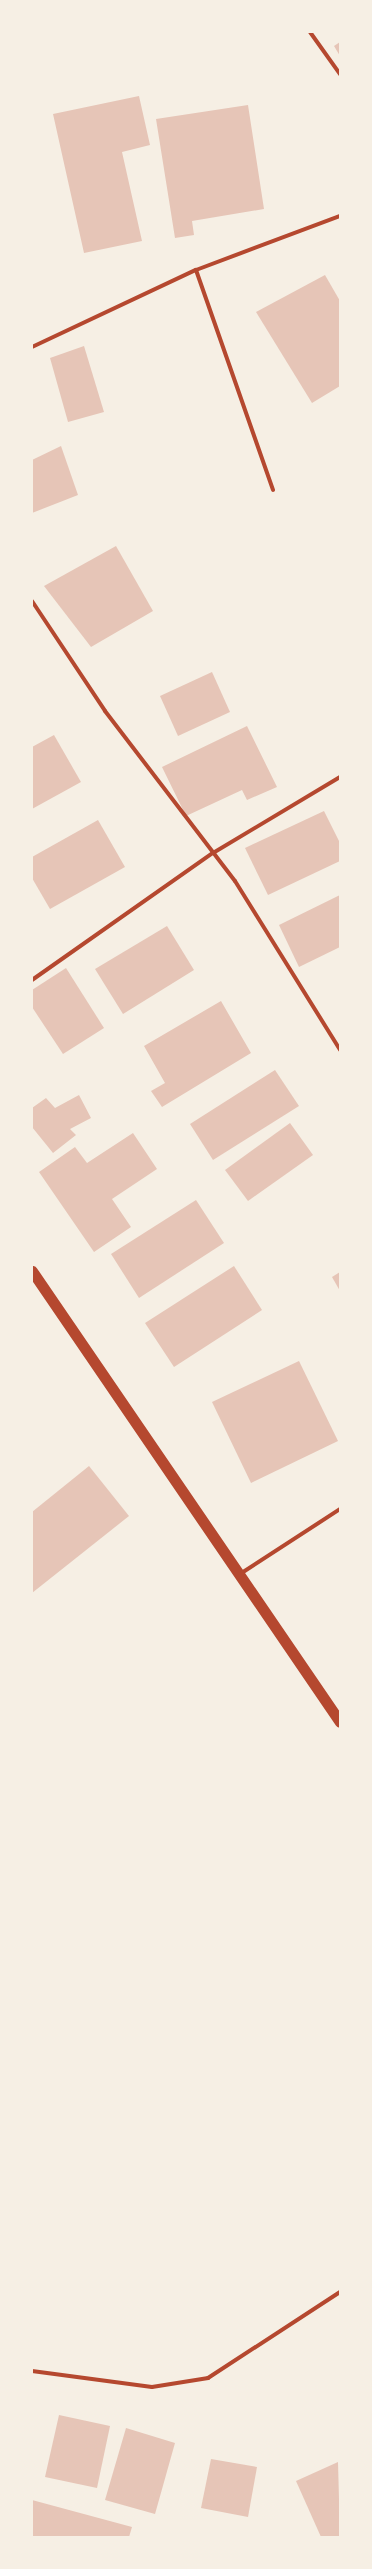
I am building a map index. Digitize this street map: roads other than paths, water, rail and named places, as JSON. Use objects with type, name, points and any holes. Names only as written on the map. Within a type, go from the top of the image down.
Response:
[{"type":"highway","points":[[32,1271],[238,1576],[340,1722]]},
{"type":"street","points":[[310,32],[340,74]]},
{"type":"street","points":[[32,347],[196,270],[340,216]]},
{"type":"street","points":[[196,270],[273,490]]},
{"type":"street","points":[[32,601],[105,711],[235,881],[340,1050]]},
{"type":"street","points":[[32,980],[213,853],[340,777]]},
{"type":"street","points":[[238,1576],[340,1509]]},
{"type":"street","points":[[32,2371],[152,2387],[208,2378],[340,2292]]}]
